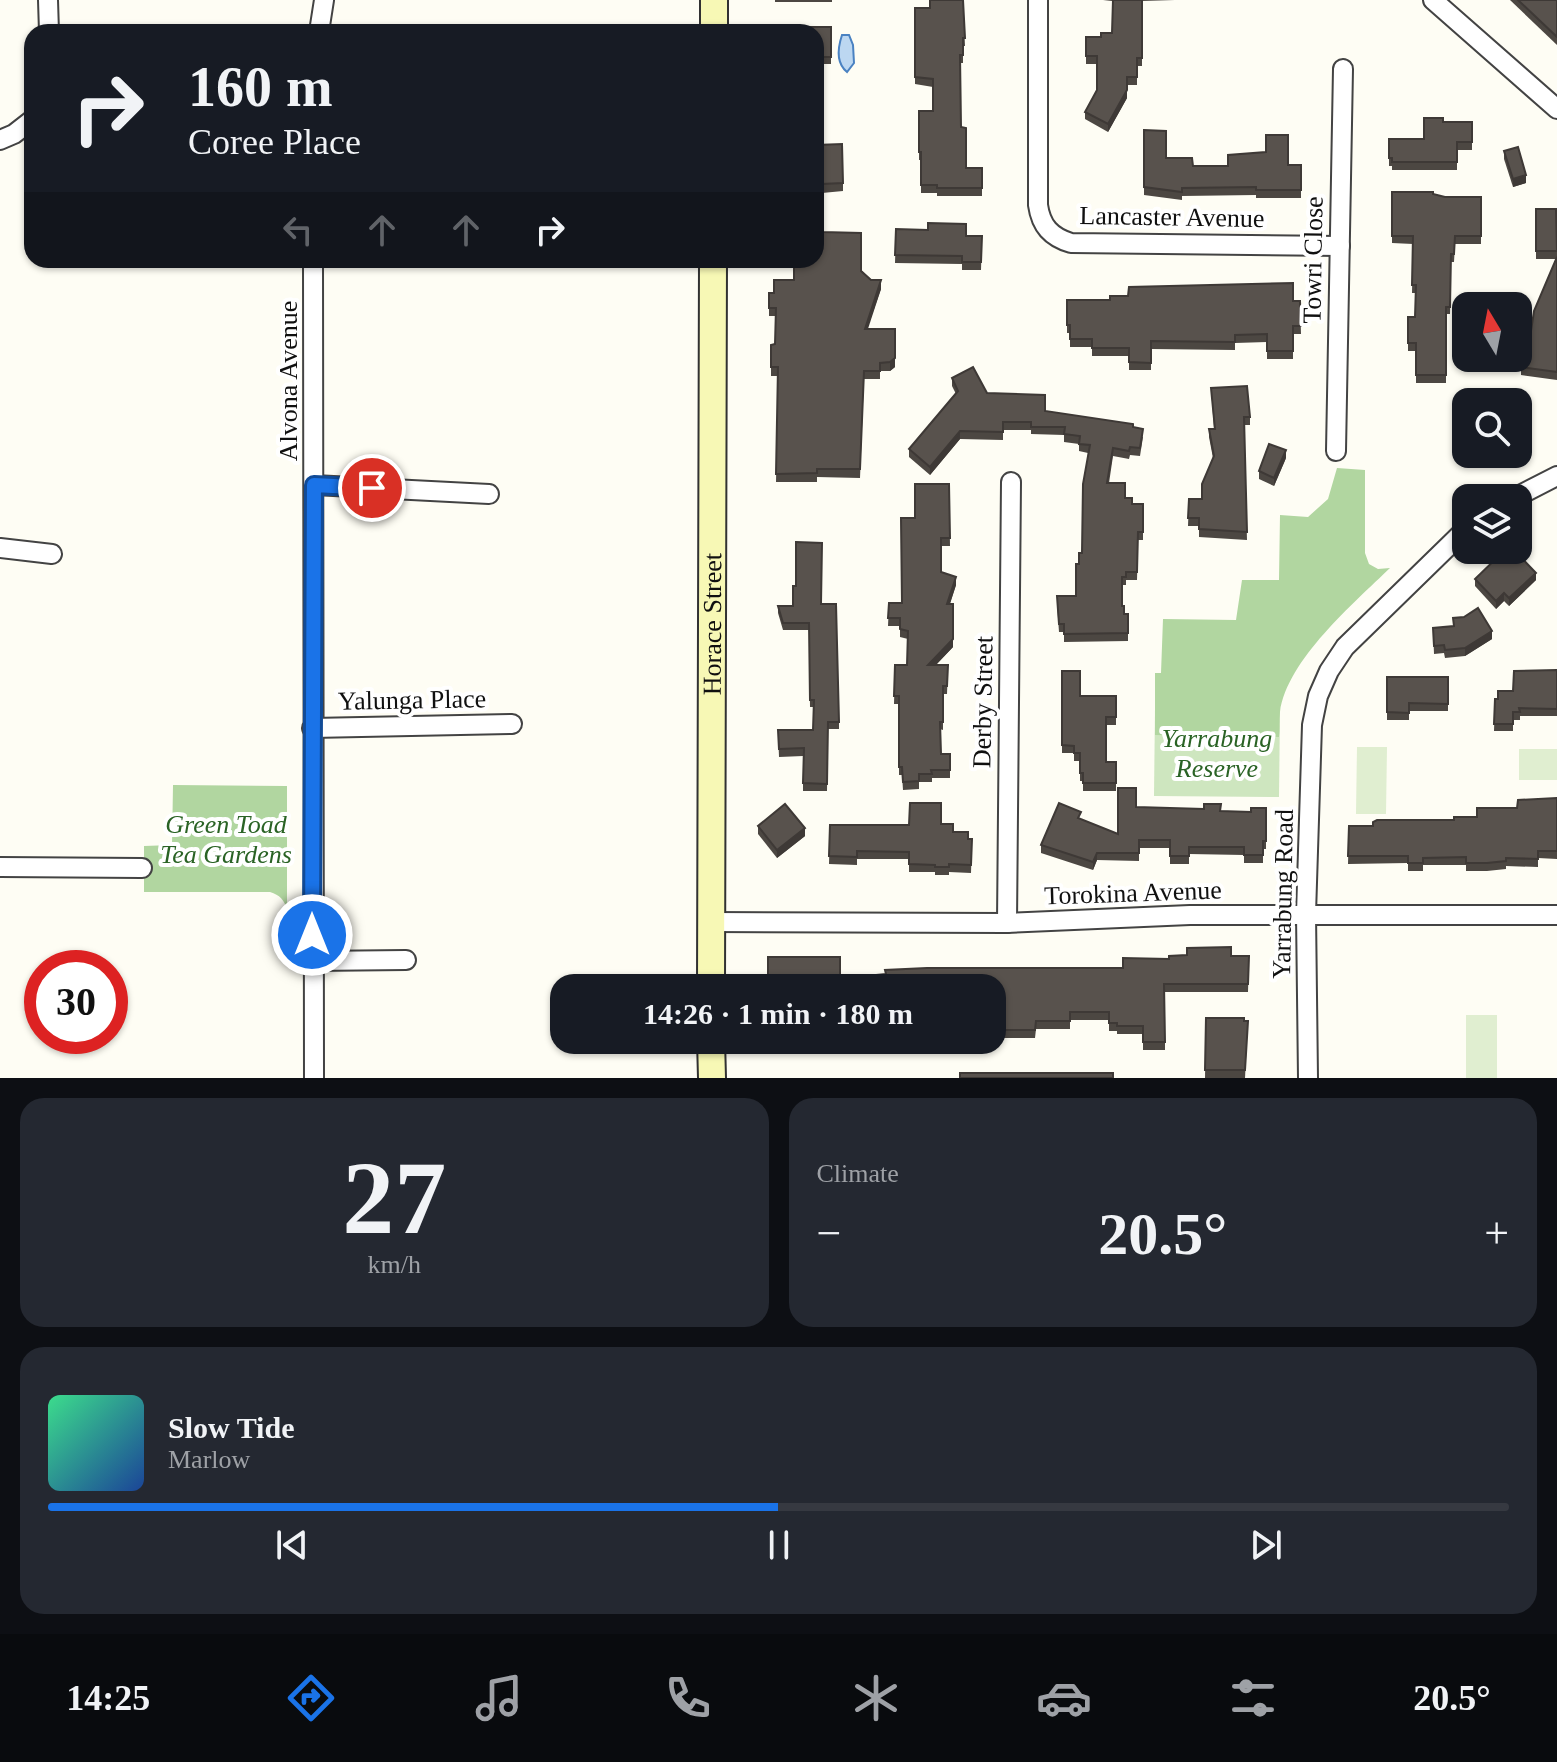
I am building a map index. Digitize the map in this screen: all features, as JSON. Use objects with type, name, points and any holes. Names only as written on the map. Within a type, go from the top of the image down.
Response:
[{"type":"main road","points":[[714,0],[714,24]]},
{"type":"main road","name":"Horace Street","points":[[711,974],[713,268]]},
{"type":"main road","points":[[711,1054],[712,1078]]},
{"type":"street","points":[[48,0],[49,24]]},
{"type":"street","points":[[320,24],[324,0]]},
{"type":"street","name":"Lancaster Avenue","points":[[1038,0],[1038,205],[1040,219],[1058,239],[1071,243],[1340,246]]},
{"type":"street","points":[[1433,0],[1557,109]]},
{"type":"street","name":"Towri Close","points":[[1336,451],[1343,69]]},
{"type":"street","points":[[0,140],[24,126]]},
{"type":"street","name":"Alvona Avenue","points":[[313,268],[314,1078]]},
{"type":"street","points":[[1532,489],[1557,476]]},
{"type":"street","name":"Derby Street","points":[[1007,923],[1011,482]]},
{"type":"street","points":[[314,485],[489,494]]},
{"type":"street","name":"Yarrabung Road","points":[[1308,1078],[1306,914],[1312,725],[1318,696],[1329,671],[1345,647],[1452,543]]},
{"type":"street","points":[[0,548],[52,554]]},
{"type":"street","name":"Yalunga Place","points":[[312,728],[512,724]]},
{"type":"street","points":[[0,867],[142,868]]},
{"type":"street","name":"Torokina Avenue","points":[[710,922],[1007,923],[1190,915],[1557,915]]},
{"type":"street","points":[[312,961],[406,960]]},
{"type":"green space","points":[[1337,468],[1365,470],[1365,553],[1369,564],[1378,569],[1390,568],[1341,615],[1295,672],[1280,712],[1279,737],[1155,735],[1155,673],[1161,673],[1163,619],[1236,620],[1242,580],[1279,580],[1280,515],[1308,517],[1328,499]]},
{"type":"green space","name":"Yarrabung Reserve","points":[[1155,708],[1280,709],[1279,797],[1154,796]]},
{"type":"green space","points":[[1357,747],[1387,747],[1386,814],[1356,814]]},
{"type":"green space","points":[[1519,749],[1557,749],[1557,780],[1519,780]]},
{"type":"green space","name":"Green Toad Tea Gardens","points":[[173,785],[287,786],[287,909],[281,898],[270,892],[144,892],[144,846],[172,845]]},
{"type":"green space","points":[[1466,1015],[1497,1015],[1497,1078],[1466,1078]]},
{"type":"water","points":[[842,35],[849,35],[853,45],[854,63],[847,72],[840,60]]},
{"type":"building","points":[[930,0],[963,0],[965,38],[963,55],[960,55],[961,127],[966,128],[966,168],[982,168],[982,188],[921,185],[919,111],[933,111],[933,79],[915,77],[915,8],[930,8]]},
{"type":"building","points":[[1113,0],[1142,0],[1142,58],[1137,58],[1137,77],[1127,77],[1127,90],[1108,124],[1085,112],[1097,90],[1097,56],[1086,56],[1086,37],[1112,33]]},
{"type":"building","points":[[1518,0],[1557,0],[1557,37]]},
{"type":"building","points":[[824,27],[831,27],[831,57],[824,57]]},
{"type":"building","points":[[1424,118],[1443,118],[1443,122],[1472,122],[1472,142],[1457,142],[1457,162],[1392,162],[1389,158],[1389,139],[1424,139]]},
{"type":"building","points":[[1144,130],[1166,131],[1166,158],[1192,158],[1193,166],[1228,166],[1228,155],[1266,152],[1266,135],[1288,135],[1288,165],[1301,165],[1301,190],[1182,188],[1182,192],[1144,187]]},
{"type":"building","points":[[842,144],[843,183],[824,184],[824,145]]},
{"type":"building","points":[[1518,147],[1526,175],[1513,179],[1504,151]]},
{"type":"building","points":[[1392,192],[1481,197],[1481,236],[1455,236],[1454,254],[1451,254],[1450,307],[1446,307],[1446,375],[1416,375],[1416,343],[1408,343],[1408,317],[1415,317],[1413,236],[1392,236]]},
{"type":"building","points":[[1536,209],[1556,209],[1557,251],[1536,251]]},
{"type":"building","points":[[928,223],[966,224],[966,236],[982,236],[981,262],[962,262],[962,256],[895,255],[896,229],[928,230]]},
{"type":"building","points":[[824,232],[861,233],[861,271],[871,280],[881,280],[865,329],[895,329],[895,358],[880,363],[880,371],[864,371],[860,469],[817,469],[817,473],[776,474],[778,367],[771,367],[771,345],[775,344],[776,308],[769,308],[769,293],[774,293],[774,280],[794,280],[794,268],[824,268]]},
{"type":"building","points":[[1557,257],[1557,372],[1532,369],[1534,311]]},
{"type":"building","points":[[1293,283],[1293,301],[1300,301],[1301,326],[1293,326],[1293,351],[1267,351],[1267,334],[1235,335],[1235,342],[1151,341],[1151,363],[1129,362],[1129,348],[1092,348],[1092,339],[1070,339],[1067,300],[1110,300],[1110,296],[1128,296],[1129,287]]},
{"type":"building","points":[[973,367],[987,393],[1045,395],[1045,411],[1133,424],[1133,427],[1143,429],[1140,448],[1130,447],[1129,451],[1113,448],[1107,483],[1125,483],[1125,498],[1132,498],[1132,504],[1143,504],[1143,532],[1138,532],[1137,572],[1126,572],[1126,577],[1122,577],[1122,606],[1124,614],[1128,614],[1128,633],[1064,634],[1064,624],[1059,624],[1057,596],[1076,596],[1076,564],[1079,564],[1079,553],[1082,553],[1083,484],[1090,445],[1079,444],[1080,436],[1064,434],[1065,427],[1031,427],[1031,422],[1003,422],[1003,432],[960,431],[930,467],[909,449],[958,391],[952,378]]},
{"type":"building","points":[[1247,386],[1250,417],[1244,417],[1247,532],[1199,529],[1199,518],[1188,518],[1189,499],[1202,499],[1202,484],[1214,456],[1209,429],[1215,429],[1211,388]]},
{"type":"building","points":[[1269,444],[1286,450],[1274,478],[1259,471]]},
{"type":"building","points":[[915,484],[949,484],[950,538],[941,538],[941,572],[956,577],[947,604],[953,604],[953,639],[928,665],[948,665],[947,686],[943,686],[943,722],[940,722],[941,754],[950,754],[950,770],[931,770],[932,774],[919,774],[919,781],[903,782],[902,767],[899,767],[899,696],[894,696],[895,665],[907,665],[908,631],[900,629],[900,618],[888,618],[889,603],[902,603],[901,518],[915,518]]},
{"type":"building","points":[[796,542],[822,543],[821,604],[836,604],[839,722],[828,722],[827,784],[803,783],[804,748],[779,749],[778,730],[813,730],[809,623],[783,623],[778,606],[793,606]]},
{"type":"building","points":[[1491,564],[1527,564],[1536,573],[1509,598],[1504,593],[1496,601],[1475,579]]},
{"type":"building","points":[[1478,608],[1492,631],[1465,648],[1445,650],[1444,645],[1434,646],[1433,628],[1454,626],[1453,618],[1464,617]]},
{"type":"building","points":[[1557,670],[1557,709],[1519,708],[1520,712],[1513,712],[1513,724],[1494,724],[1498,691],[1513,691],[1514,671]]},
{"type":"building","points":[[1062,671],[1080,671],[1080,696],[1116,696],[1116,717],[1106,717],[1106,762],[1116,762],[1116,783],[1083,783],[1080,753],[1074,753],[1074,746],[1062,745]]},
{"type":"building","points":[[1387,677],[1448,677],[1448,704],[1409,703],[1409,713],[1387,712]]},
{"type":"building","points":[[1118,788],[1136,788],[1136,807],[1204,809],[1204,804],[1221,804],[1220,811],[1251,812],[1251,808],[1266,808],[1263,855],[1244,855],[1244,847],[1189,847],[1189,856],[1170,856],[1170,840],[1139,840],[1139,853],[1097,853],[1093,862],[1041,845],[1059,803],[1081,812],[1078,818],[1118,834]]},
{"type":"building","points":[[1557,798],[1557,851],[1538,851],[1538,859],[1506,858],[1506,861],[1466,863],[1466,857],[1423,858],[1423,863],[1408,863],[1408,856],[1348,856],[1349,826],[1373,826],[1377,820],[1477,817],[1477,808],[1517,808],[1518,800]]},
{"type":"building","points":[[910,803],[941,803],[941,824],[953,824],[953,832],[968,832],[968,839],[972,839],[971,865],[935,867],[909,864],[909,852],[857,851],[857,857],[829,856],[830,825],[909,825]]},
{"type":"building","points":[[785,804],[805,828],[777,850],[758,826]]},
{"type":"building","points":[[1231,947],[1231,956],[1249,956],[1248,984],[1164,984],[1165,1042],[1143,1042],[1143,1026],[1109,1023],[1109,1012],[1070,1012],[1070,1021],[1036,1021],[1035,1030],[1006,1030],[1006,974],[886,974],[885,970],[1123,968],[1123,958],[1169,959],[1169,956],[1187,955],[1187,948]]},
{"type":"building","points":[[768,957],[840,957],[840,974],[768,974]]},
{"type":"building","points":[[1206,1018],[1244,1018],[1248,1021],[1245,1070],[1205,1070]]},
{"type":"building","points":[[960,1073],[1113,1073],[1113,1078],[960,1078]]},
{"type":"route","points":[[312,935],[314,485],[372,488]]}]
